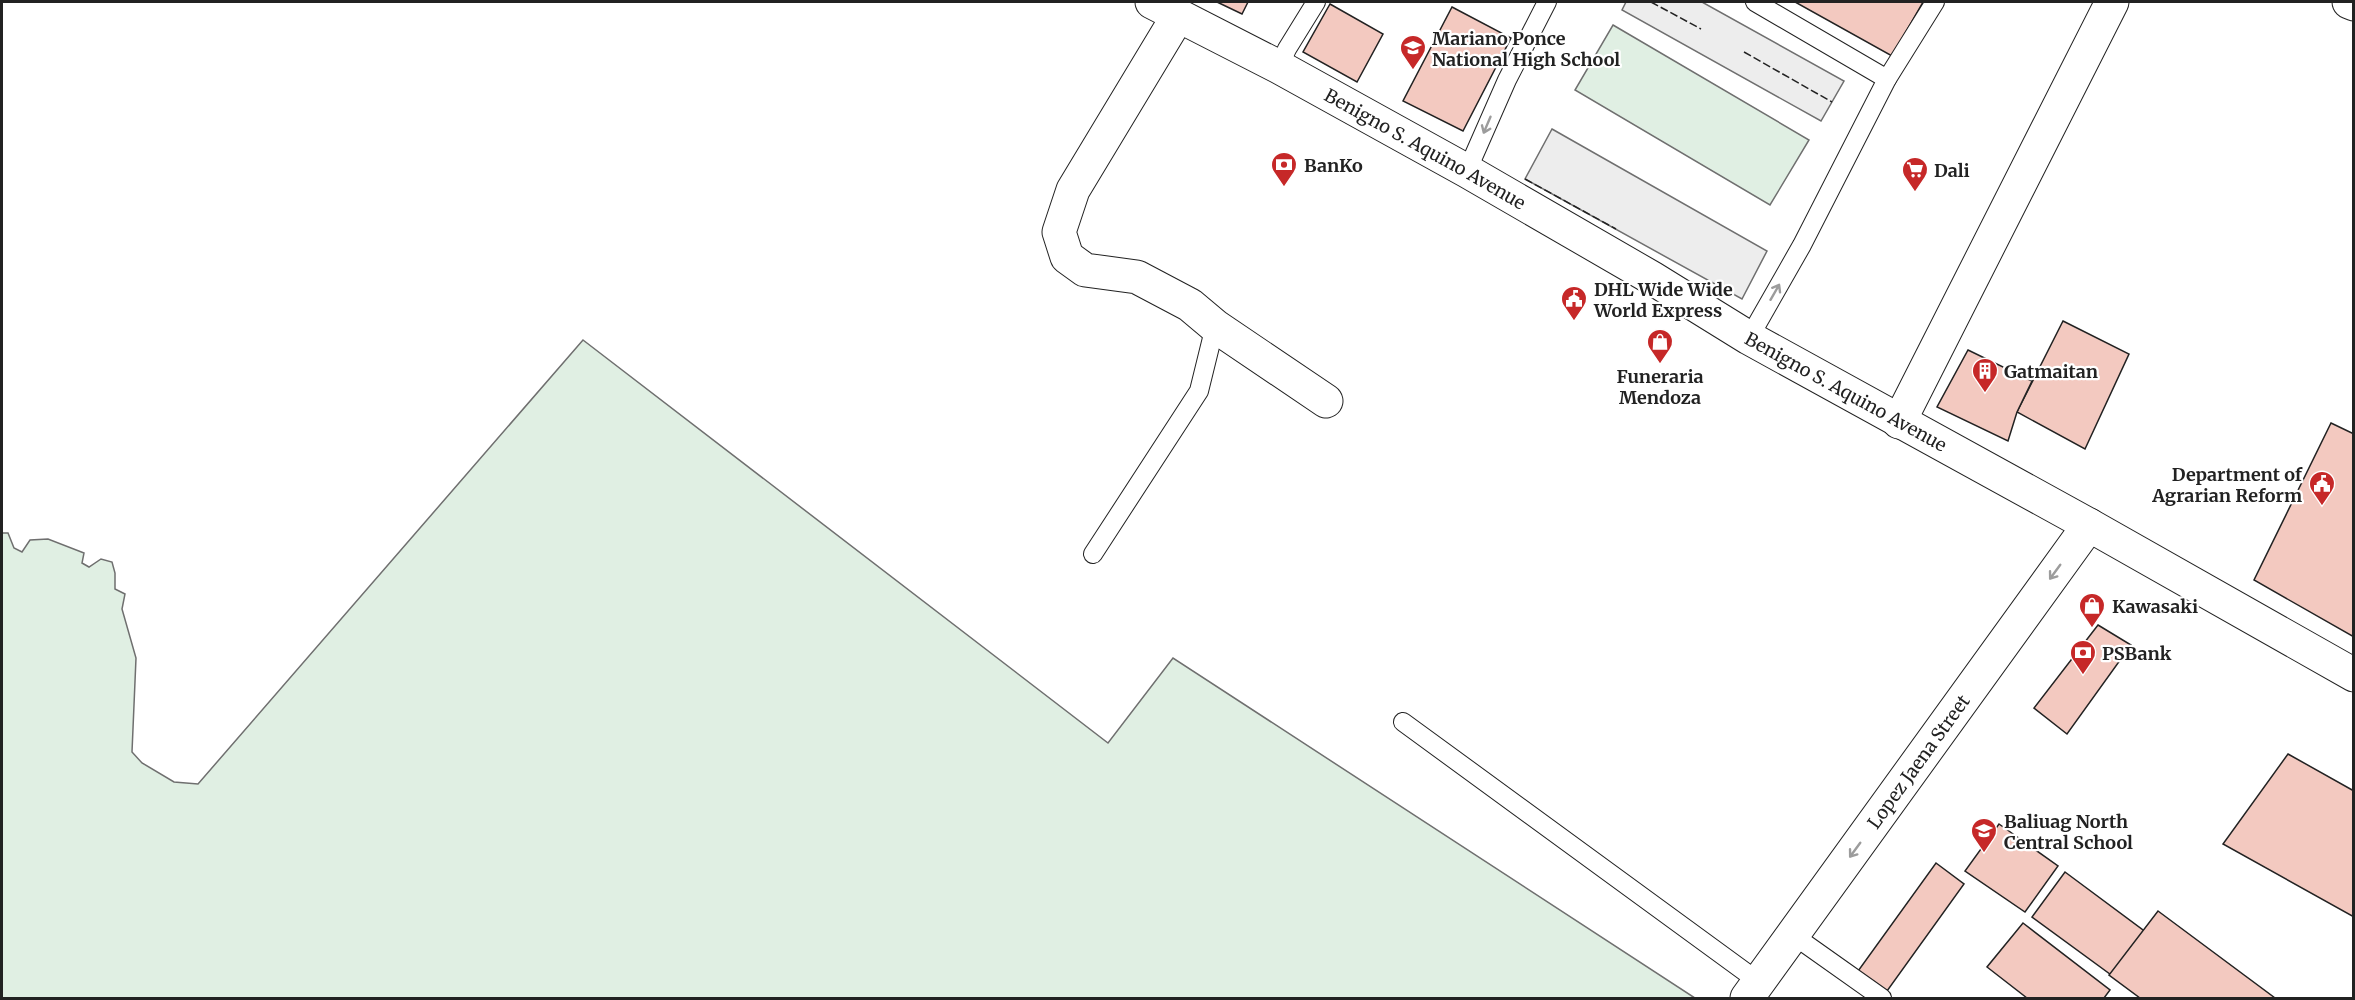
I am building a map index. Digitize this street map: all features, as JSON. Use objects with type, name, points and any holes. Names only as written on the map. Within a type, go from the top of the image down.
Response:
[{"type":"street","points":[[1899,422],[2112,2]]},
{"type":"street","points":[[2349,2],[2354,4]]},
{"type":"street","name":"Benigno S. Aquino Avenue","points":[[1165,9],[1279,67],[1467,171],[1652,278],[1749,338],[2089,525],[2354,675]]},
{"type":"street","points":[[1165,9],[1073,190],[1059,232],[1067,257],[1085,270],[1137,277],[1190,305],[1215,326],[1326,401]]},
{"type":"street","name":"Lopez Jaena Street","points":[[1753,991],[2089,525]]},
{"type":"lane","points":[[1279,67],[1287,49],[1316,2]]},
{"type":"lane","points":[[1467,171],[1506,80],[1547,2]]},
{"type":"lane","points":[[1755,2],[1887,79]]},
{"type":"lane","points":[[1749,338],[1802,246],[1887,79],[1935,2]]},
{"type":"lane","points":[[1093,554],[1199,391],[1215,326]]},
{"type":"lane","points":[[1403,722],[1753,991]]},
{"type":"lane","points":[[1793,935],[1882,999]]},
{"type":"green space","points":[[1613,25],[1809,140],[1770,205],[1575,90]]},
{"type":"green space","points":[[583,340],[1108,743],[1173,658],[1695,998],[2,998],[2,533],[8,533],[14,548],[22,552],[30,540],[48,539],[84,553],[82,563],[89,567],[101,559],[112,562],[115,589],[125,594],[122,609],[136,658],[132,752],[142,763],[174,782],[198,784]]},
{"type":"shaded area","points":[[1626,2],[1702,2],[1844,81],[1821,121],[1622,10]]},
{"type":"shaded area","points":[[1552,129],[1767,251],[1742,299],[1525,179]]},
{"type":"building","points":[[1217,2],[1248,2],[1242,14]]},
{"type":"building","points":[[1795,2],[1923,2],[1892,56]]},
{"type":"building","points":[[1330,4],[1383,34],[1357,82],[1303,52]]},
{"type":"building","points":[[1452,7],[1511,38],[1463,131],[1403,101]]},
{"type":"building","points":[[2063,321],[2129,354],[2085,449],[2017,412]]},
{"type":"building","name":"Gatmaitan","points":[[1968,350],[2032,381],[2017,412],[2008,441],[1937,407]]},
{"type":"building","name":"Department of Agrarian Reform","points":[[2331,423],[2354,434],[2354,637],[2254,580]]},
{"type":"building","name":"PSBank","points":[[2098,625],[2131,645],[2067,734],[2034,708]]},
{"type":"building","points":[[2288,754],[2354,791],[2354,917],[2223,844]]},
{"type":"building","points":[[1999,824],[2058,866],[2025,912],[1965,871]]},
{"type":"building","points":[[1936,863],[1964,884],[1882,998],[1853,978]]},
{"type":"building","points":[[2065,872],[2147,933],[2114,977],[2032,917]]},
{"type":"building","points":[[2158,911],[2275,998],[2140,998],[2109,975]]},
{"type":"building","points":[[2023,923],[2110,990],[2104,998],[2027,998],[1987,967]]},
{"type":"fence","points":[[1651,2],[1701,29]]},
{"type":"fence","points":[[1744,52],[1832,102]]},
{"type":"fence","points":[[1525,179],[1616,229]]},
{"type":"place","name":"Mariano Ponce National High School","points":[[1413,71]]},
{"type":"place","name":"BanKo","points":[[1284,188]]},
{"type":"place","name":"Dali","points":[[1915,193]]},
{"type":"place","name":"DHL Wide Wide World Express","points":[[1574,322]]},
{"type":"place","name":"Funeraria Mendoza","points":[[1660,365]]},
{"type":"place","name":"Gatmaitan","points":[[1985,394]]},
{"type":"place","name":"Department of Agrarian Reform","points":[[2322,507]]},
{"type":"place","name":"Kawasaki","points":[[2092,629]]},
{"type":"place","name":"PSBank","points":[[2083,676]]},
{"type":"place","name":"Baliuag North Central School","points":[[1984,854]]}]
